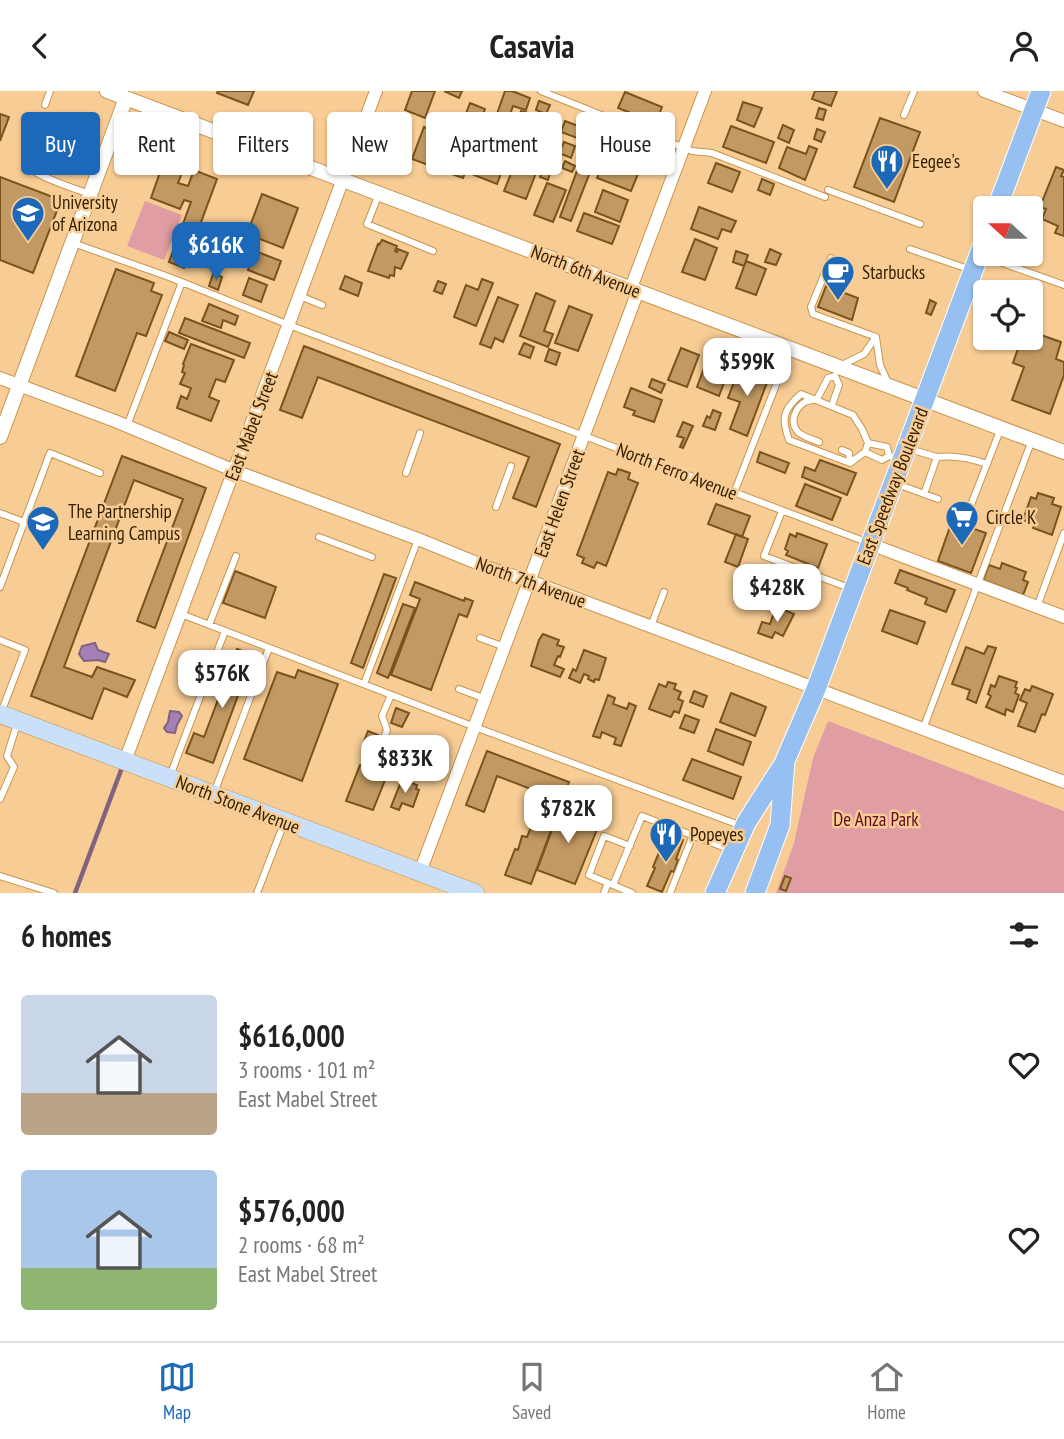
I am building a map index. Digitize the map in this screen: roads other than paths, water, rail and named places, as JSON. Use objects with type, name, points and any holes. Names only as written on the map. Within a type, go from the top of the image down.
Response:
[{"type":"main road","points":[[1002,196],[1041,91]]},
{"type":"main road","name":"East Speedway Boulevard","points":[[755,893],[780,825],[785,761],[816,689],[894,483],[899,454],[925,399],[975,266]]},
{"type":"main road","name":"North Stone Avenue","points":[[0,714],[475,893]]},
{"type":"main road","points":[[715,893],[749,818],[785,761]]},
{"type":"street","name":"North 6th Avenue","points":[[107,91],[128,95],[790,349],[837,371],[889,386],[1064,452]]},
{"type":"street","name":"East Mabel Street","points":[[125,761],[376,91]]},
{"type":"street","name":"East Helen Street","points":[[420,872],[584,436],[683,147],[705,91]]},
{"type":"street","points":[[984,91],[1064,121]]},
{"type":"street","points":[[0,437],[128,95]]},
{"type":"street","name":"North 7th Avenue","points":[[0,378],[489,568],[530,581],[1064,782]]},
{"type":"street","name":"North Ferro Avenue","points":[[870,544],[1064,617]]},
{"type":"lane","points":[[45,105],[50,91]]},
{"type":"lane","points":[[541,91],[692,151],[712,153],[919,224]]},
{"type":"lane","points":[[904,115],[914,91]]},
{"type":"lane","points":[[40,175],[91,194]]},
{"type":"lane","points":[[379,193],[367,224],[433,251]]},
{"type":"lane","name":"North Ferro Avenue","points":[[73,243],[870,544]]},
{"type":"lane","points":[[910,249],[973,254]]},
{"type":"lane","points":[[831,258],[811,307],[813,314],[876,337]]},
{"type":"lane","points":[[1010,266],[1064,285]]},
{"type":"lane","points":[[127,426],[182,282]]},
{"type":"lane","points":[[300,296],[322,305]]},
{"type":"lane","points":[[819,442],[799,434],[794,427],[793,418],[796,411],[805,402],[817,399],[828,378],[864,354],[876,337]]},
{"type":"lane","points":[[876,337],[880,365],[889,386]]},
{"type":"lane","points":[[734,493],[790,349]]},
{"type":"lane","points":[[832,405],[839,385],[837,371]]},
{"type":"lane","points":[[801,394],[853,415],[868,443],[865,452],[850,463],[789,440],[784,425],[785,414],[789,405],[801,394]]},
{"type":"lane","points":[[969,510],[1001,428]]},
{"type":"lane","points":[[406,473],[420,433]]},
{"type":"lane","points":[[923,729],[1032,440]]},
{"type":"lane","points":[[868,443],[887,447],[899,454]]},
{"type":"lane","points":[[842,450],[849,453],[850,463]]},
{"type":"lane","points":[[865,452],[882,460],[899,454],[957,456],[987,464]]},
{"type":"lane","points":[[0,587],[50,453],[100,473]]},
{"type":"lane","points":[[924,493],[937,457]]},
{"type":"lane","points":[[496,507],[511,466]]},
{"type":"lane","points":[[894,483],[938,499]]},
{"type":"lane","points":[[782,511],[764,556],[853,590]]},
{"type":"lane","points":[[0,513],[24,523]]},
{"type":"lane","points":[[1037,607],[1064,533]]},
{"type":"lane","points":[[319,537],[372,557]]},
{"type":"lane","points":[[364,684],[418,539]]},
{"type":"lane","points":[[209,625],[236,556]]},
{"type":"lane","points":[[651,627],[664,591]]},
{"type":"lane","points":[[180,614],[475,727],[749,818]]},
{"type":"lane","points":[[169,778],[225,631]]},
{"type":"lane","points":[[480,638],[505,647]]},
{"type":"lane","points":[[0,640],[25,650],[0,714]]},
{"type":"lane","points":[[213,795],[269,648]]},
{"type":"lane","points":[[458,689],[486,699]]},
{"type":"lane","points":[[376,759],[387,730],[382,716],[391,695]]},
{"type":"lane","points":[[0,799],[14,767],[3,755],[18,721]]},
{"type":"lane","points":[[604,893],[611,884],[642,816],[733,850]]},
{"type":"lane","points":[[257,893],[285,821]]},
{"type":"lane","points":[[670,893],[693,835]]},
{"type":"lane","points":[[629,846],[604,836],[589,875],[632,893]]},
{"type":"lane","points":[[0,876],[54,893]]},
{"type":"waterway","points":[[75,893],[123,765]]},
{"type":"place","name":"Eegee's","points":[[887,191]]},
{"type":"place","name":"University of Arizona","points":[[28,243]]},
{"type":"place","name":"Starbucks","points":[[838,302]]},
{"type":"place","name":"Circle K","points":[[962,547]]},
{"type":"place","name":"The Partnership Learning Campus","points":[[43,552]]},
{"type":"place","name":"Popeyes","points":[[666,864]]},
{"type":"park label","name":"De Anza Park","points":[[876,819]]}]
